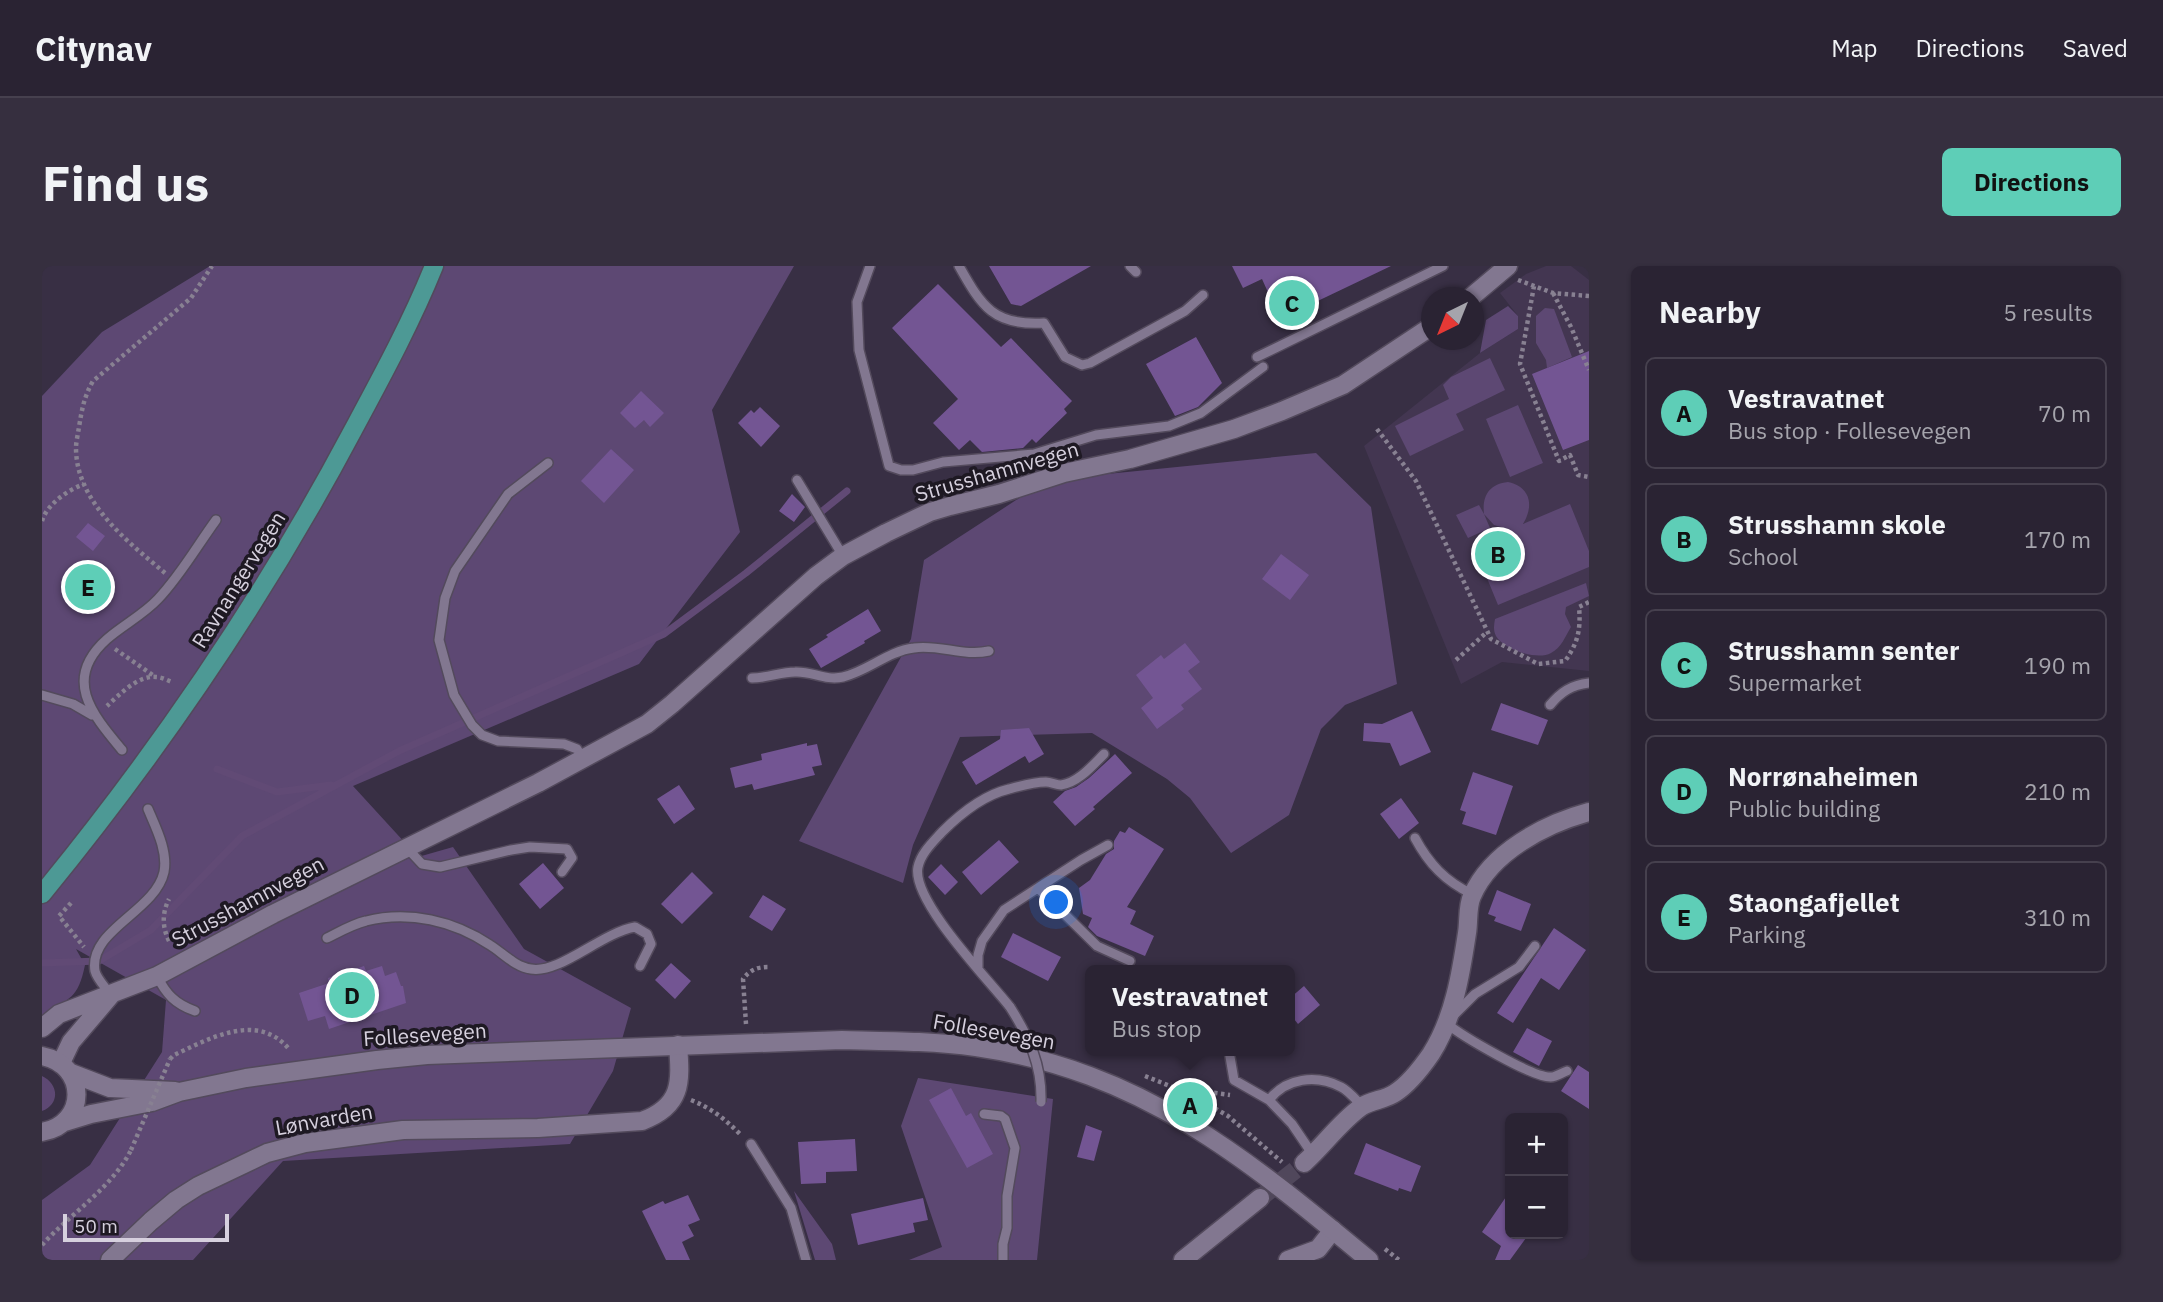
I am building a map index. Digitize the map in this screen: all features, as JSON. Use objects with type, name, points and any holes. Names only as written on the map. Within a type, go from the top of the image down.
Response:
[{"type":"main road","name":"Ravnangervegen","points":[[42,894],[165,734],[243,620],[335,466],[435,266]]},
{"type":"street","points":[[1484,288],[1511,270]]},
{"type":"street","name":"Strusshamnvegen","points":[[42,1028],[59,1014],[157,975],[647,724],[673,704],[840,551],[930,512],[999,494],[1046,478],[1130,459],[1234,429],[1343,385],[1421,333]]},
{"type":"street","points":[[1302,1162],[1362,1106],[1395,1093],[1412,1078],[1431,1054],[1446,1023],[1459,979],[1472,894],[1503,856],[1553,823],[1589,812]]},
{"type":"street","name":"Strusshamnvegen","points":[[66,1068],[71,1042],[111,995]]},
{"type":"street","name":"Follesevegen","points":[[42,1132],[91,1114],[152,1102],[178,1092],[278,1073],[427,1055],[842,1040],[909,1041],[975,1047],[1040,1060],[1083,1074],[1134,1094],[1176,1116],[1262,1172],[1369,1260]]},
{"type":"street","points":[[677,1094],[681,1077],[678,1045]]},
{"type":"street","name":"Follesevegen","points":[[42,1056],[110,1088],[178,1092]]},
{"type":"street","points":[[65,1122],[76,1104],[77,1093],[66,1068]]},
{"type":"street","name":"Lønvarden","points":[[110,1260],[176,1200],[267,1153],[305,1143],[402,1130],[538,1128],[642,1121],[654,1117],[670,1104],[677,1094]]},
{"type":"street","points":[[1183,1260],[1260,1198]]},
{"type":"street","points":[[1289,1260],[1318,1249],[1333,1230]]},
{"type":"lane","name":"Strusshamnvegen","points":[[870,266],[857,302],[859,349],[889,466],[893,469],[913,470],[943,463],[1034,454],[1096,435],[1169,426],[1201,413],[1263,367]]},
{"type":"lane","points":[[959,266],[975,295],[991,311],[1009,322],[1044,323],[1065,357],[1082,365],[1185,311],[1203,295]]},
{"type":"lane","points":[[1258,357],[1443,266]]},
{"type":"lane","points":[[548,463],[508,494],[455,571],[445,598],[439,640],[454,695],[472,725],[482,734],[498,741],[564,744],[577,750],[583,759]]},
{"type":"lane","points":[[797,480],[840,551]]},
{"type":"lane","points":[[122,750],[95,717],[85,696],[84,673],[104,642],[159,599],[216,520]]},
{"type":"lane","points":[[752,678],[768,678],[794,671],[830,679],[846,676],[913,648],[936,648],[966,653],[989,651]]},
{"type":"lane","points":[[1550,705],[1561,692],[1589,684]]},
{"type":"lane","points":[[42,695],[73,704],[95,717]]},
{"type":"lane","points":[[1041,1102],[1041,1073],[1035,1053],[1010,1007],[928,904],[920,888],[918,866],[928,847],[973,806],[1006,789],[1045,782],[1060,785],[1068,783],[1087,772],[1104,754]]},
{"type":"lane","points":[[111,995],[95,973],[97,954],[113,930],[150,898],[164,871],[160,836],[148,809]]},
{"type":"lane","points":[[1415,838],[1438,872],[1472,894]]},
{"type":"lane","points":[[978,968],[978,955],[989,929],[1004,911],[1080,860],[1108,845]]},
{"type":"lane","points":[[405,847],[422,864],[440,867],[530,848],[567,849],[572,858],[562,872]]},
{"type":"lane","points":[[1039,889],[1097,946],[1130,961]]},
{"type":"lane","points":[[327,938],[364,921],[388,917],[416,917],[446,922],[531,970],[557,965],[608,935],[635,928],[647,934],[651,944],[640,966]]},
{"type":"lane","points":[[1535,946],[1519,967],[1475,994],[1446,1023],[1460,1034],[1530,1071],[1551,1077],[1567,1071]]},
{"type":"lane","points":[[157,975],[171,998],[195,1011]]},
{"type":"lane","points":[[1230,1056],[1234,1080],[1269,1100],[1292,1124],[1302,1162]]},
{"type":"lane","points":[[1269,1100],[1276,1091],[1306,1078],[1341,1087],[1362,1106]]},
{"type":"lane","points":[[984,1114],[1005,1119],[1015,1148],[1007,1196],[1003,1260]]},
{"type":"lane","points":[[751,1144],[791,1208],[806,1260]]},
{"type":"path","points":[[173,579],[129,543],[99,508],[84,484],[76,450],[83,399],[93,381],[191,298],[212,266]]},
{"type":"path","points":[[1511,270],[1519,281],[1553,293],[1589,296]]},
{"type":"path","points":[[1534,286],[1520,364],[1559,461],[1570,455],[1578,475],[1589,477]]},
{"type":"path","points":[[1553,293],[1589,370]]},
{"type":"path","points":[[1377,429],[1416,481],[1491,639],[1538,664],[1565,661],[1577,644],[1579,607],[1589,602]]},
{"type":"path","points":[[42,521],[57,500],[84,484]]},
{"type":"path","points":[[1456,660],[1487,632]]},
{"type":"path","points":[[104,642],[155,676],[172,682]]},
{"type":"path","points":[[95,717],[129,687],[155,676]]},
{"type":"path","points":[[71,903],[59,916],[84,947],[97,954]]},
{"type":"path","points":[[759,1024],[746,1024],[743,979],[759,967],[768,967]]},
{"type":"path","points":[[42,1245],[125,1161],[170,1059],[227,1031],[246,1028],[276,1038],[289,1049]]},
{"type":"path","points":[[1142,1075],[1191,1094],[1302,1162]]},
{"type":"path","points":[[1176,1116],[1191,1094],[1208,1092],[1232,1095]]},
{"type":"path","points":[[677,1094],[708,1107],[751,1144]]},
{"type":"path","points":[[1379,1244],[1399,1260]]},
{"type":"shaded area","points":[[210,266],[794,266],[712,410],[740,532],[639,664],[353,786],[418,857],[453,847],[524,949],[631,1008],[613,1071],[570,1144],[283,1161],[193,1260],[42,1260],[42,1200],[90,1165],[162,1052],[166,1000],[76,949],[85,965],[76,991],[66,1001],[42,1015],[42,396],[102,332]]},
{"type":"shaded area","points":[[1546,266],[1571,266],[1589,280],[1589,671],[1502,662],[1461,684],[1364,446],[1480,353],[1518,329],[1518,316],[1500,293],[1526,274]]},
{"type":"shaded area","points":[[1508,306],[1518,316],[1518,329],[1480,353],[1484,350],[1486,320]]},
{"type":"shaded area","points":[[1545,308],[1554,309],[1572,357],[1547,368],[1546,360],[1536,343],[1536,316]]},
{"type":"shaded area","points":[[1490,358],[1505,390],[1456,414],[1464,430],[1410,456],[1395,426],[1449,399],[1443,385],[1451,377]]},
{"type":"shaded area","points":[[1518,405],[1543,463],[1510,477],[1486,419]]},
{"type":"shaded area","points":[[1316,453],[1371,507],[1397,684],[1345,705],[1321,729],[1289,815],[1231,853],[1190,798],[1167,779],[1092,733],[960,737],[913,845],[903,883],[799,841],[911,639],[924,560],[1047,480]]},
{"type":"shaded area","points":[[1508,482],[1522,488],[1528,498],[1529,511],[1523,524],[1570,504],[1589,551],[1589,567],[1498,605],[1473,544],[1508,529],[1494,525],[1484,514],[1484,502],[1488,492],[1496,485]]},
{"type":"shaded area","points":[[1479,505],[1490,528],[1468,538],[1456,515]]},
{"type":"shaded area","points":[[1586,583],[1589,596],[1566,607],[1565,614],[1571,627],[1560,645],[1551,653],[1529,655],[1506,645],[1496,636],[1495,619]]},
{"type":"shaded area","points":[[42,1076],[52,1084],[55,1094],[52,1104],[42,1111]]},
{"type":"shaded area","points":[[918,1078],[1053,1099],[1037,1260],[909,1260],[942,1247],[901,1126]]},
{"type":"shaded area","points":[[794,1191],[832,1244],[836,1260],[815,1260]]},
{"type":"building","points":[[989,266],[1091,266],[1021,306],[1011,304]]},
{"type":"building","points":[[1232,266],[1391,266],[1280,319],[1262,279],[1243,288]]},
{"type":"building","points":[[938,284],[1001,347],[1011,338],[1072,401],[1064,409],[1067,413],[1036,443],[1032,439],[1023,448],[982,452],[970,440],[959,450],[933,423],[958,399],[892,328]]},
{"type":"building","points":[[1196,337],[1222,383],[1198,407],[1175,416],[1146,364]]},
{"type":"building","points":[[1589,351],[1589,440],[1563,450],[1532,374]]},
{"type":"building","points":[[641,391],[664,413],[650,427],[644,420],[635,428],[620,413]]},
{"type":"building","points":[[760,407],[780,426],[761,447],[738,423],[751,410],[754,413]]},
{"type":"building","points":[[611,449],[634,470],[604,503],[581,481]]},
{"type":"building","points":[[792,494],[805,507],[794,522],[779,511]]},
{"type":"building","points":[[88,523],[105,536],[93,551],[76,537]]},
{"type":"building","points":[[1281,554],[1309,575],[1290,600],[1262,579]]},
{"type":"building","points":[[868,609],[881,631],[821,668],[809,649]]},
{"type":"building","points":[[1185,643],[1200,662],[1188,671],[1202,689],[1181,705],[1184,709],[1157,729],[1141,708],[1153,698],[1136,675],[1161,655],[1164,659]]},
{"type":"building","points":[[1501,703],[1548,720],[1538,745],[1491,730]]},
{"type":"building","points":[[1412,711],[1431,752],[1400,766],[1390,743],[1363,741],[1364,723],[1382,724]]},
{"type":"building","points":[[1029,728],[1044,754],[1029,763],[1025,756],[976,785],[962,762],[1000,739],[1001,730]]},
{"type":"building","points":[[807,743],[807,746],[817,744],[822,765],[812,767],[815,775],[754,790],[752,784],[735,788],[730,768],[762,760],[761,754]]},
{"type":"building","points":[[1115,754],[1132,773],[1075,826],[1053,802],[1065,791],[1089,778]]},
{"type":"building","points":[[1473,772],[1513,786],[1496,835],[1462,824],[1466,812],[1460,810]]},
{"type":"building","points":[[679,785],[695,809],[674,824],[657,799]]},
{"type":"building","points":[[1401,798],[1419,823],[1399,839],[1380,814]]},
{"type":"building","points":[[1129,827],[1164,849],[1127,907],[1136,911],[1130,924],[1154,936],[1145,956],[1097,936],[1088,927],[1092,918],[1083,914],[1079,888],[1090,880],[1106,854],[1114,849],[1114,841],[1120,831],[1125,833]]},
{"type":"building","points":[[999,840],[1019,862],[981,895],[962,872]]},
{"type":"building","points":[[543,863],[564,888],[540,909],[519,884]]},
{"type":"building","points":[[941,864],[958,882],[945,895],[928,877]]},
{"type":"building","points":[[692,872],[713,893],[682,924],[661,904]]},
{"type":"building","points":[[1497,890],[1531,904],[1521,931],[1494,921],[1496,917],[1488,914]]},
{"type":"building","points":[[763,895],[786,909],[772,931],[749,917]]},
{"type":"building","points":[[1554,928],[1586,950],[1559,990],[1541,978],[1513,1023],[1497,1013]]},
{"type":"building","points":[[1013,933],[1061,957],[1048,981],[1001,957]]},
{"type":"building","points":[[671,963],[691,981],[675,999],[655,980]]},
{"type":"building","points":[[364,966],[366,971],[382,966],[385,976],[396,972],[403,986],[406,1003],[329,1029],[325,1016],[308,1021],[299,993],[329,983],[328,978]]},
{"type":"building","points":[[1304,986],[1320,1005],[1298,1024],[1295,1020],[1295,994]]},
{"type":"building","points":[[1527,1028],[1552,1041],[1539,1066],[1513,1052]]},
{"type":"building","points":[[1578,1065],[1589,1072],[1589,1109],[1561,1091]]},
{"type":"building","points":[[951,1088],[966,1116],[971,1113],[993,1154],[967,1168],[929,1100]]},
{"type":"building","points":[[1086,1125],[1102,1131],[1094,1161],[1077,1157]]},
{"type":"building","points":[[855,1139],[857,1171],[826,1172],[826,1183],[801,1184],[798,1142]]},
{"type":"building","points":[[1366,1143],[1421,1166],[1411,1192],[1399,1188],[1398,1191],[1354,1174]]},
{"type":"building","points":[[688,1195],[700,1220],[688,1225],[694,1236],[682,1242],[690,1260],[666,1260],[642,1211],[663,1201],[665,1204]]},
{"type":"building","points":[[923,1198],[928,1220],[913,1223],[915,1232],[858,1245],[851,1214]]},
{"type":"building","points":[[1505,1198],[1505,1239],[1525,1239],[1510,1260],[1495,1260],[1501,1246],[1482,1232]]},
{"type":"waterway","points":[[42,963],[99,961],[151,930],[242,836],[399,751],[664,634],[746,573],[847,491]]},
{"type":"waterway","points":[[217,769],[277,792],[331,785]]},
{"type":"tunnel","points":[[1260,1198],[1304,1163]]},
{"type":"place","name":"Strusshamn senter","points":[[1292,303]]},
{"type":"place","name":"Strusshamn skole","points":[[1498,554]]},
{"type":"place","name":"Staongafjellet","points":[[88,587]]},
{"type":"place","name":"Norrønaheimen","points":[[352,995]]},
{"type":"place","name":"Vestravatnet","points":[[1190,1105]]}]
